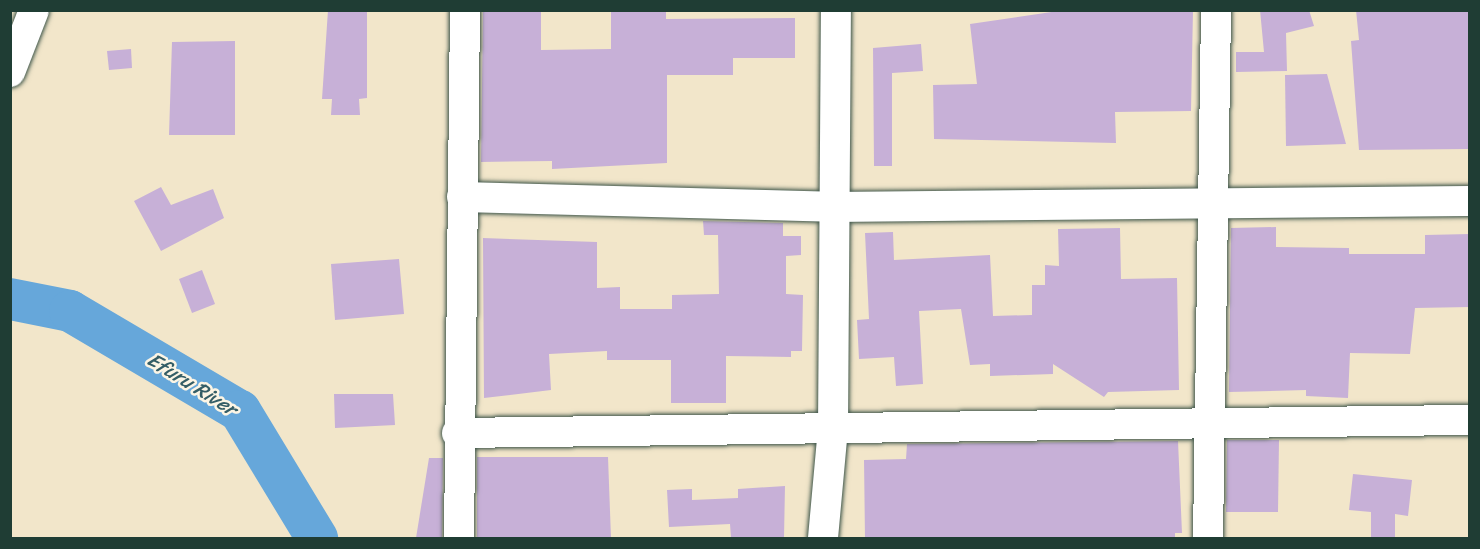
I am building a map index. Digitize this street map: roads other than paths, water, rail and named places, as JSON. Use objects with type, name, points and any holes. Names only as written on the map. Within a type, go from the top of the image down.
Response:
[{"type":"street","points":[[10,72],[34,10]]},
{"type":"street","points":[[459,538],[457,433],[465,10]]},
{"type":"street","points":[[823,538],[833,429],[832,207],[836,10]]},
{"type":"street","points":[[1208,538],[1209,203],[1216,10]]},
{"type":"street","points":[[462,197],[832,207],[1470,201]]},
{"type":"street","points":[[457,433],[1470,420]]},
{"type":"waterway","name":"Efuru River","points":[[10,299],[70,311],[240,411],[317,538]]}]
